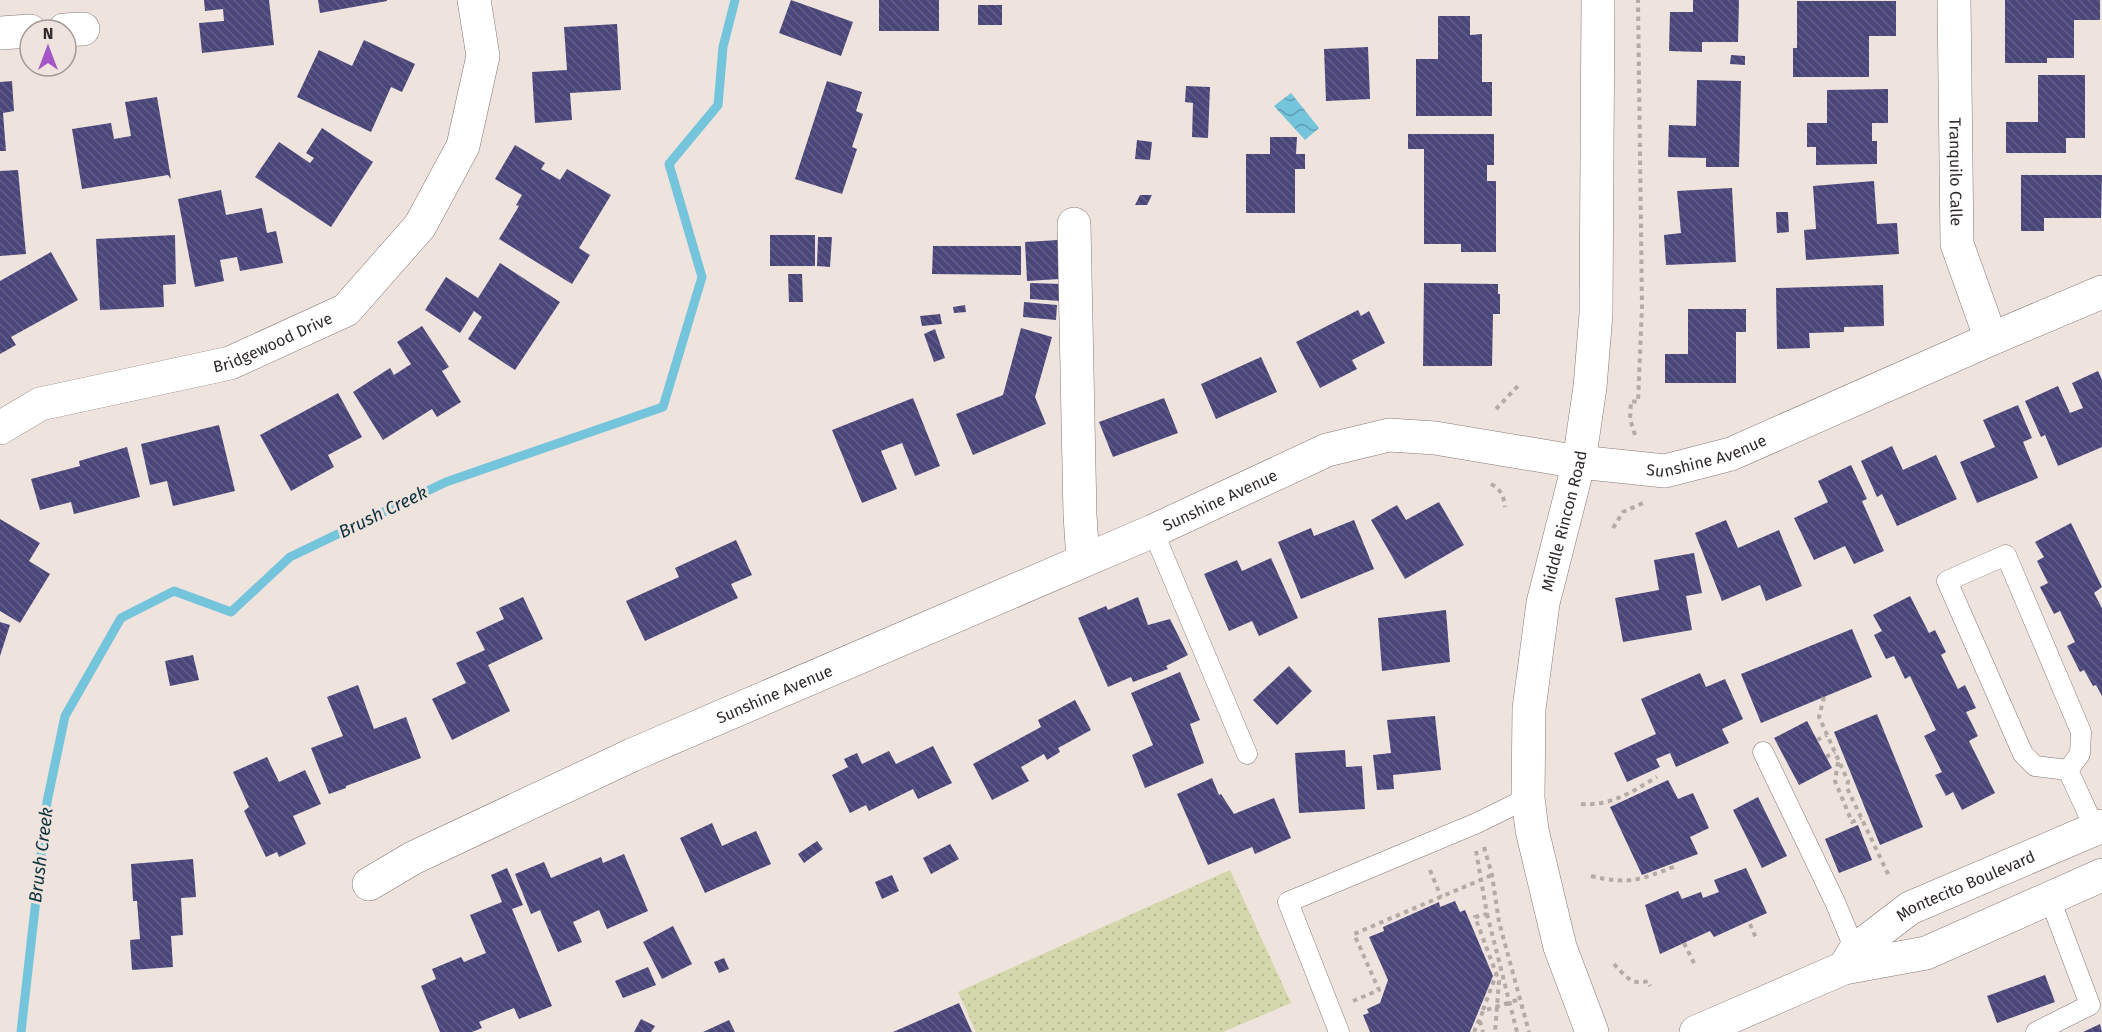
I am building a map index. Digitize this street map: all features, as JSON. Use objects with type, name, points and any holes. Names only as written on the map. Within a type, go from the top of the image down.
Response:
[{"type":"street","name":"Bridgewood Drive","points":[[0,428],[40,404],[230,363],[346,310],[420,226],[463,146],[483,56],[474,0]]},
{"type":"street","name":"Middle Rincon Road","points":[[1592,1032],[1560,947],[1532,830],[1528,798],[1529,709],[1543,603],[1579,462],[1589,396],[1596,314],[1598,0]]},
{"type":"street","name":"Tranquilo Calle","points":[[1954,0],[1957,244],[1991,339]]},
{"type":"street","points":[[0,33],[18,32]]},
{"type":"street","points":[[1074,224],[1083,560]]},
{"type":"street","name":"Sunshine Avenue","points":[[369,884],[413,858],[632,755],[1154,531],[1327,450],[1389,435],[1435,438],[1579,462],[1665,471],[1731,454],[2102,292]]},
{"type":"street","name":"Montecito Boulevard","points":[[1696,1032],[1850,959],[1910,908],[2099,828]]},
{"type":"street","name":"Montecito Boulevard","points":[[1850,959],[1926,953],[2102,875]]},
{"type":"lane","points":[[1154,531],[1247,754]]},
{"type":"lane","points":[[2006,555],[2081,732],[2080,754],[2068,770],[2035,766],[2022,754],[1947,581],[2006,555]]},
{"type":"lane","points":[[1763,752],[1835,902],[1850,959]]},
{"type":"lane","points":[[2068,770],[2099,828]]},
{"type":"lane","points":[[1339,1032],[1288,902],[1477,823],[1528,798]]},
{"type":"lane","points":[[2036,1032],[2096,1002],[2050,899]]},
{"type":"path","points":[[1637,439],[1631,428],[1630,419],[1631,401],[1638,402],[1642,306],[1638,0]]},
{"type":"path","points":[[1496,409],[1518,386]]},
{"type":"path","points":[[1491,484],[1497,487],[1504,498],[1505,507]]},
{"type":"path","points":[[1613,528],[1623,512],[1646,502]]},
{"type":"path","points":[[1824,697],[1819,717],[1848,782],[1846,788],[1890,878]]},
{"type":"path","points":[[1817,740],[1827,735]]},
{"type":"path","points":[[1826,756],[1835,752]]},
{"type":"path","points":[[1838,760],[1835,782],[1852,822],[1861,818]]},
{"type":"path","points":[[1581,804],[1593,805],[1610,802],[1657,777]]},
{"type":"path","points":[[1477,823],[1492,875],[1499,922],[1529,1032]]},
{"type":"path","points":[[1591,876],[1611,881],[1629,882],[1641,880],[1676,866]]},
{"type":"path","points":[[1350,1004],[1379,990],[1354,934],[1492,875]]},
{"type":"path","points":[[1480,880],[1517,1032]]},
{"type":"path","points":[[1487,914],[1475,917],[1499,981],[1495,1032]]},
{"type":"path","points":[[1750,924],[1756,939]]},
{"type":"path","points":[[1684,943],[1696,967]]},
{"type":"path","points":[[1614,964],[1631,981],[1641,983],[1648,981],[1650,986]]},
{"type":"path","points":[[1474,1032],[1496,975]]},
{"type":"path","points":[[1483,1011],[1520,999]]},
{"type":"path","points":[[1479,1020],[1483,1032]]},
{"type":"green space","points":[[1230,870],[1291,1003],[1223,1032],[976,1032],[958,992]]},
{"type":"water","points":[[1291,93],[1319,128],[1305,140],[1274,106]]},
{"type":"building","points":[[204,0],[269,0],[274,45],[202,53],[199,23],[224,21],[223,9],[205,11]]},
{"type":"building","points":[[318,0],[387,0],[387,1],[320,13]]},
{"type":"building","points":[[791,0],[853,22],[841,56],[779,33]]},
{"type":"building","points":[[879,0],[939,0],[939,31],[879,31]]},
{"type":"building","points":[[1693,0],[1739,0],[1738,42],[1702,42],[1702,52],[1669,51],[1670,12],[1693,12]]},
{"type":"building","points":[[2005,0],[2100,0],[2100,20],[2074,20],[2074,58],[2047,58],[2047,63],[2005,63]]},
{"type":"building","points":[[1797,1],[1896,1],[1896,36],[1869,36],[1869,77],[1793,77],[1793,48],[1797,48]]},
{"type":"building","points":[[978,5],[1002,5],[1002,25],[978,25]]},
{"type":"building","points":[[1438,16],[1470,16],[1470,35],[1482,34],[1482,82],[1492,82],[1492,116],[1416,116],[1416,59],[1438,59]]},
{"type":"building","points":[[617,24],[621,90],[570,93],[572,120],[535,123],[532,72],[567,70],[564,27]]},
{"type":"building","points":[[364,40],[415,64],[402,92],[391,87],[371,132],[297,97],[319,50],[352,66]]},
{"type":"building","points":[[1368,47],[1370,99],[1326,101],[1324,49]]},
{"type":"building","points":[[1731,55],[1745,56],[1745,65],[1730,64]]},
{"type":"building","points":[[2038,75],[2085,75],[2085,138],[2066,138],[2066,153],[2006,153],[2006,122],[2038,122]]},
{"type":"building","points":[[1697,80],[1741,81],[1739,167],[1706,167],[1706,158],[1668,157],[1669,125],[1696,126]]},
{"type":"building","points":[[12,81],[14,111],[3,113],[6,151],[0,151],[0,82]]},
{"type":"building","points":[[827,81],[862,92],[856,111],[863,114],[852,147],[857,149],[842,194],[795,179]]},
{"type":"building","points":[[1186,86],[1210,87],[1208,138],[1192,137],[1193,103],[1185,102]]},
{"type":"building","points":[[1888,89],[1888,123],[1872,123],[1872,141],[1877,141],[1877,164],[1816,165],[1816,147],[1807,147],[1807,123],[1827,123],[1827,90]]},
{"type":"building","points":[[157,97],[171,179],[168,175],[82,189],[72,129],[111,123],[114,139],[131,136],[125,102]]},
{"type":"building","points":[[322,128],[373,162],[331,227],[255,177],[279,142],[310,163],[314,158],[306,153]]},
{"type":"building","points":[[1408,134],[1494,134],[1494,165],[1487,165],[1487,181],[1496,181],[1496,252],[1461,252],[1461,244],[1424,244],[1424,149],[1408,149]]},
{"type":"building","points":[[1270,137],[1297,137],[1296,154],[1305,154],[1305,169],[1295,169],[1295,213],[1246,213],[1246,154],[1270,154]]},
{"type":"building","points":[[1137,140],[1152,142],[1150,160],[1135,159]]},
{"type":"building","points":[[515,145],[545,163],[541,169],[560,180],[567,169],[611,195],[579,248],[590,255],[572,284],[499,239],[519,206],[516,205],[522,195],[495,179]]},
{"type":"building","points":[[18,170],[26,254],[0,256],[0,171]]},
{"type":"building","points":[[2021,175],[2102,175],[2101,218],[2044,218],[2044,231],[2021,231]]},
{"type":"building","points":[[1874,181],[1877,224],[1897,223],[1899,254],[1806,260],[1804,230],[1816,229],[1813,186]]},
{"type":"building","points":[[1732,188],[1736,262],[1666,265],[1664,235],[1681,233],[1677,191]]},
{"type":"building","points":[[221,190],[226,215],[262,208],[267,233],[276,231],[283,263],[240,271],[237,257],[220,260],[224,281],[195,287],[178,199]]},
{"type":"building","points":[[1140,195],[1152,195],[1147,205],[1135,205]]},
{"type":"building","points":[[1776,212],[1788,212],[1789,232],[1777,233]]},
{"type":"building","points":[[175,235],[176,284],[163,285],[164,307],[100,310],[96,239]]},
{"type":"building","points":[[770,235],[815,235],[815,266],[770,266]]},
{"type":"building","points":[[818,237],[832,237],[830,267],[817,266]]},
{"type":"building","points":[[1058,240],[1060,279],[1027,281],[1025,242]]},
{"type":"building","points":[[933,246],[1021,246],[1021,275],[932,274]]},
{"type":"building","points":[[51,252],[78,300],[11,337],[16,345],[0,354],[0,281]]},
{"type":"building","points":[[500,263],[560,302],[515,370],[468,339],[482,317],[474,311],[460,333],[425,310],[446,277],[478,298]]},
{"type":"building","points":[[788,274],[802,274],[803,302],[789,302]]},
{"type":"building","points":[[1030,283],[1062,284],[1061,301],[1030,299]]},
{"type":"building","points":[[1424,283],[1498,284],[1500,314],[1493,314],[1492,366],[1423,366]]},
{"type":"building","points":[[1883,285],[1884,326],[1844,327],[1844,332],[1809,333],[1810,348],[1777,349],[1776,288]]},
{"type":"building","points":[[1024,302],[1057,305],[1056,320],[1023,317]]},
{"type":"building","points":[[965,305],[966,312],[954,313],[953,307]]},
{"type":"building","points":[[1688,309],[1746,309],[1746,332],[1736,332],[1736,383],[1665,383],[1665,354],[1688,354]]},
{"type":"building","points":[[1358,310],[1361,316],[1369,311],[1385,343],[1352,360],[1357,369],[1320,388],[1296,342]]},
{"type":"building","points":[[940,314],[942,324],[922,326],[920,316]]},
{"type":"building","points":[[422,326],[449,367],[442,371],[461,402],[437,417],[432,409],[383,440],[353,392],[390,368],[394,375],[411,364],[397,342]]},
{"type":"building","points":[[1021,328],[1052,337],[1035,397],[1046,424],[973,455],[956,414],[1003,395]]},
{"type":"building","points":[[935,329],[945,358],[934,362],[924,334]]},
{"type":"building","points":[[1261,357],[1277,392],[1216,419],[1201,384]]},
{"type":"building","points":[[2098,371],[2102,380],[2102,447],[2058,466],[2045,435],[2041,437],[2025,401],[2058,386],[2070,413],[2083,408],[2072,383]]},
{"type":"building","points":[[338,393],[362,437],[328,455],[334,467],[291,491],[260,435]]},
{"type":"building","points":[[913,398],[940,466],[915,476],[902,443],[881,451],[897,489],[862,503],[832,430]]},
{"type":"building","points":[[1164,398],[1178,433],[1113,457],[1099,422]]},
{"type":"building","points":[[2018,405],[2032,438],[2023,442],[2038,478],[1977,503],[1960,462],[1995,447],[1983,420]]},
{"type":"building","points":[[219,425],[235,491],[173,506],[167,481],[150,485],[141,444]]},
{"type":"building","points":[[1892,446],[1903,470],[1936,455],[1957,499],[1897,526],[1882,494],[1877,497],[1861,461]]},
{"type":"building","points":[[127,447],[140,497],[74,514],[71,502],[40,510],[31,479],[80,466],[79,461]]},
{"type":"building","points":[[1851,465],[1867,499],[1862,501],[1884,551],[1854,564],[1845,546],[1814,560],[1794,518],[1828,502],[1818,481]]},
{"type":"building","points":[[1439,502],[1464,545],[1405,579],[1371,520],[1397,505],[1406,520]]},
{"type":"building","points":[[0,519],[40,543],[29,561],[50,574],[20,623],[0,611]]},
{"type":"building","points":[[1354,520],[1374,569],[1301,599],[1278,542],[1311,528],[1314,536]]},
{"type":"building","points":[[1726,520],[1738,548],[1779,530],[1802,586],[1766,601],[1760,585],[1722,601],[1695,533]]},
{"type":"building","points":[[2071,523],[2102,587],[2094,593],[2102,608],[2102,696],[2084,670],[2080,672],[2067,646],[2075,642],[2060,611],[2054,614],[2040,587],[2048,583],[2037,561],[2044,557],[2035,542]]},
{"type":"building","points":[[736,540],[752,575],[731,584],[738,598],[645,641],[626,601],[679,577],[675,568]]},
{"type":"building","points":[[1694,553],[1702,593],[1686,596],[1692,630],[1623,642],[1615,598],[1659,590],[1654,560]]},
{"type":"building","points":[[1271,558],[1298,618],[1259,636],[1252,621],[1229,631],[1204,574],[1237,560],[1242,571]]},
{"type":"building","points":[[1910,596],[1929,633],[1935,630],[1946,652],[1941,655],[1958,689],[1965,685],[1976,708],[1966,712],[1978,736],[1969,741],[1995,793],[1962,810],[1953,792],[1946,796],[1935,775],[1942,772],[1924,736],[1936,730],[1910,676],[1905,679],[1894,656],[1886,659],[1874,635],[1882,631],[1873,615]]},
{"type":"building","points":[[523,597],[543,639],[488,665],[510,711],[452,740],[432,699],[466,683],[456,663],[485,650],[476,632],[504,619],[499,608]]},
{"type":"building","points":[[1138,597],[1148,625],[1170,619],[1188,655],[1166,666],[1168,669],[1133,682],[1131,677],[1108,687],[1078,618],[1106,606],[1108,610]]},
{"type":"building","points":[[1446,610],[1450,662],[1382,671],[1378,618]]},
{"type":"building","points":[[0,622],[10,625],[0,656]]},
{"type":"building","points":[[1852,629],[1872,677],[1761,723],[1741,674]]},
{"type":"building","points":[[193,655],[199,680],[170,686],[165,661]]},
{"type":"building","points":[[1289,666],[1312,691],[1277,725],[1253,700]]},
{"type":"building","points":[[1180,672],[1200,720],[1190,724],[1204,763],[1145,788],[1132,755],[1153,745],[1131,693]]},
{"type":"building","points":[[1700,673],[1706,687],[1725,679],[1743,719],[1722,729],[1729,743],[1676,767],[1670,753],[1656,759],[1660,767],[1627,782],[1614,753],[1656,734],[1641,699]]},
{"type":"building","points":[[358,685],[374,729],[406,717],[421,758],[329,794],[311,748],[343,736],[327,697]]},
{"type":"building","points":[[1075,700],[1091,730],[1058,748],[1060,752],[1047,760],[1044,754],[1021,767],[1029,781],[992,800],[973,764],[1041,727],[1038,720]]},
{"type":"building","points":[[1877,714],[1923,827],[1880,845],[1834,732]]},
{"type":"building","points":[[1435,716],[1441,770],[1393,775],[1394,789],[1377,790],[1373,755],[1391,753],[1387,720]]},
{"type":"building","points":[[1807,721],[1832,768],[1799,785],[1774,738]]},
{"type":"building","points":[[933,746],[952,783],[918,799],[913,789],[869,811],[866,805],[850,813],[832,775],[848,767],[844,759],[857,753],[862,764],[889,751],[896,764]]},
{"type":"building","points":[[1345,750],[1346,767],[1362,766],[1365,809],[1299,813],[1295,753]]},
{"type":"building","points":[[267,757],[279,782],[305,770],[321,804],[293,816],[306,844],[279,857],[277,852],[266,857],[244,811],[249,807],[233,772]]},
{"type":"building","points":[[1212,778],[1219,795],[1221,794],[1234,814],[1274,798],[1291,838],[1255,854],[1252,847],[1208,865],[1177,794]]},
{"type":"building","points":[[1668,780],[1678,799],[1693,793],[1709,828],[1690,837],[1698,854],[1642,875],[1610,807]]},
{"type":"building","points":[[1758,797],[1787,856],[1762,868],[1733,810]]},
{"type":"building","points":[[712,823],[722,846],[756,831],[771,864],[705,893],[680,838]]},
{"type":"building","points":[[1858,825],[1872,860],[1839,873],[1825,839]]},
{"type":"building","points":[[817,841],[823,849],[804,863],[798,854]]},
{"type":"building","points":[[950,844],[959,859],[931,874],[923,858]]},
{"type":"building","points":[[624,854],[648,911],[607,929],[599,910],[573,922],[582,942],[558,952],[540,910],[531,914],[515,874],[544,862],[551,878],[601,857],[603,863]]},
{"type":"building","points":[[193,859],[196,897],[181,898],[183,935],[171,936],[173,967],[132,970],[130,940],[140,939],[137,901],[133,901],[131,864]]},
{"type":"building","points":[[507,868],[523,905],[512,909],[552,1006],[519,1019],[514,1008],[479,1022],[482,1028],[472,1032],[440,1032],[421,986],[436,979],[432,969],[461,957],[464,962],[486,953],[470,915],[502,902],[491,875]]},
{"type":"building","points":[[1746,868],[1767,913],[1714,937],[1710,931],[1660,954],[1645,905],[1678,891],[1682,899],[1701,892],[1703,898],[1719,892],[1714,880]]},
{"type":"building","points":[[892,875],[899,891],[882,899],[875,882]]},
{"type":"building","points":[[1455,901],[1460,912],[1465,910],[1493,976],[1470,1032],[1370,1032],[1363,1015],[1369,1013],[1367,1009],[1380,1003],[1388,980],[1369,937],[1384,931],[1383,927],[1439,902],[1440,907]]},
{"type":"building","points":[[673,926],[692,964],[662,979],[643,942]]},
{"type":"building","points":[[724,958],[729,969],[719,973],[714,962]]},
{"type":"building","points":[[648,967],[656,985],[623,998],[615,981]]},
{"type":"building","points":[[2045,975],[2055,1002],[1997,1023],[1987,996]]},
{"type":"building","points":[[959,1003],[972,1032],[893,1032]]},
{"type":"building","points":[[641,1019],[655,1026],[651,1032],[634,1032]]},
{"type":"building","points":[[729,1020],[735,1032],[703,1032]]},
{"type":"building","points":[[2100,1024],[2102,1032],[2083,1032]]},
{"type":"waterway","name":"Brush Creek","points":[[21,1032],[47,802],[65,716],[121,618],[174,591],[231,612],[290,557],[446,482],[663,407],[702,277],[669,164],[718,105],[723,47],[735,0]]}]
